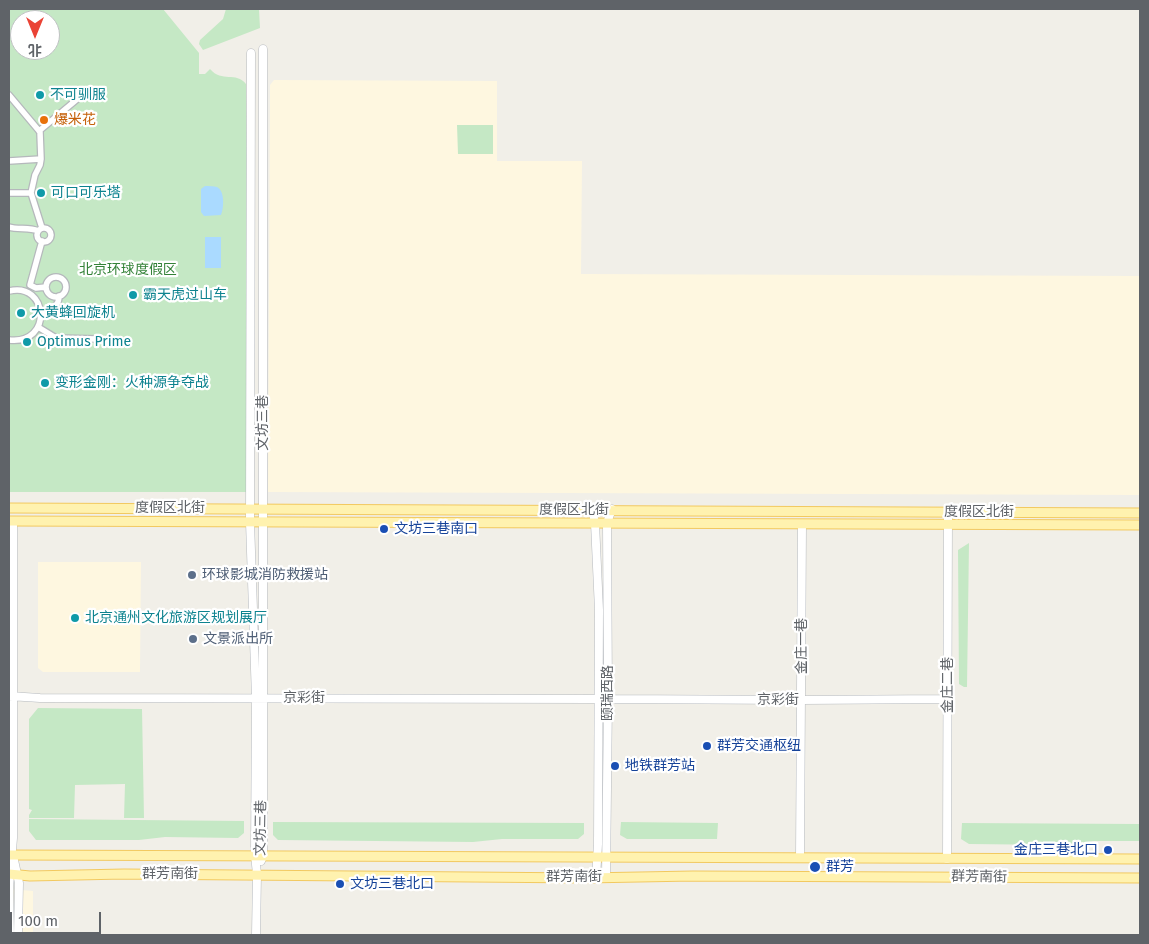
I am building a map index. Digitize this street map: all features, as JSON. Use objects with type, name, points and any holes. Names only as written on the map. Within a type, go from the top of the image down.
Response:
[{"type":"main road","name":"文坊三巷","points":[[256,935],[259,856],[259,698],[263,522],[263,49]]},
{"type":"main road","name":"文坊三巷","points":[[251,53],[250,522],[259,698]]},
{"type":"main road","name":"度假区北街","points":[[9,508],[1140,512]]},
{"type":"main road","name":"颐瑞西路","points":[[592,509],[595,523],[599,610],[598,699],[602,857],[606,877]]},
{"type":"main road","name":"颐瑞西路","points":[[596,877],[602,857],[608,699],[607,523],[612,509]]},
{"type":"main road","points":[[918,512],[922,517],[918,524]]},
{"type":"main road","name":"金庄二巷","points":[[947,859],[948,512]]},
{"type":"main road","points":[[978,524],[975,520],[979,512]]},
{"type":"main road","name":"度假区北街","points":[[11,521],[1140,525]]},
{"type":"main road","points":[[10,935],[12,874],[11,521]]},
{"type":"main road","name":"金庄一巷","points":[[800,858],[802,524]]},
{"type":"main road","name":"京彩街","points":[[11,696],[40,698],[598,699]]},
{"type":"main road","name":"京彩街","points":[[608,699],[948,699]]},
{"type":"main road","name":"群芳南街","points":[[11,855],[1140,859]]},
{"type":"main road","points":[[12,874],[19,883],[18,935]]},
{"type":"main road","name":"群芳南街","points":[[12,874],[1140,878]]},
{"type":"street","points":[[9,95],[41,136],[40,165],[35,174],[31,193],[40,230],[38,238],[42,241]]},
{"type":"street","points":[[39,131],[81,96]]},
{"type":"street","points":[[9,160],[41,159]]},
{"type":"street","points":[[9,193],[31,193]]},
{"type":"street","points":[[9,227],[15,229],[46,229],[50,234],[48,240],[42,241]]},
{"type":"street","points":[[27,292],[42,241]]},
{"type":"street","points":[[41,316],[56,306],[59,302],[59,296],[66,288],[62,279],[52,278],[46,287]]},
{"type":"street","points":[[30,285],[36,288],[46,287]]},
{"type":"street","points":[[46,287],[50,295],[59,296]]},
{"type":"street","points":[[9,291],[20,290],[27,292],[36,300],[41,310],[38,327],[29,337],[22,340],[9,340]]},
{"type":"street","points":[[38,327],[56,338],[97,339]]},
{"type":"shaded area","points":[[274,80],[497,81],[497,161],[582,161],[581,274],[1140,276],[1140,495],[268,492],[270,85]]},
{"type":"shaded area","points":[[38,562],[141,562],[140,672],[43,672],[38,668]]},
{"type":"shaded area","points":[[9,889],[33,891],[33,935],[9,935]]},
{"type":"green space","name":"北京环球度假区","points":[[9,9],[163,9],[199,53],[199,74],[205,74],[210,69],[219,75],[238,78],[246,84],[247,160],[249,161],[247,492],[9,492]]},
{"type":"green space","points":[[226,9],[259,9],[260,28],[203,50],[199,44],[200,40],[223,19]]},
{"type":"green space","points":[[457,125],[493,125],[493,154],[458,154]]},
{"type":"green space","points":[[969,543],[967,687],[964,687],[959,684],[958,550]]},
{"type":"green space","points":[[38,708],[142,709],[144,818],[124,818],[125,784],[75,785],[74,818],[29,818],[32,810],[29,809],[29,719]]},
{"type":"green space","points":[[29,819],[244,821],[244,833],[238,838],[165,837],[139,840],[36,840],[29,831]]},
{"type":"green space","points":[[273,822],[584,823],[584,834],[578,839],[502,839],[473,842],[278,840],[273,835]]},
{"type":"green space","points":[[621,822],[718,823],[717,839],[627,839],[620,835]]},
{"type":"green space","points":[[962,823],[1140,824],[1140,841],[1094,841],[1060,845],[969,844],[961,839]]},
{"type":"water","points":[[205,186],[213,186],[220,189],[223,196],[221,215],[204,216],[201,212],[201,189]]},
{"type":"water","points":[[205,237],[221,237],[221,268],[205,268]]},
{"type":"place","name":"不可驯服","points":[[40,95]]},
{"type":"place","name":"爆米花","points":[[44,120]]},
{"type":"place","name":"可口可乐塔","points":[[41,193]]},
{"type":"place","name":"霸天虎过山车","points":[[133,295]]},
{"type":"place","name":"大黄蜂回旋机","points":[[21,313]]},
{"type":"place","name":"Optimus Prime","points":[[27,342]]},
{"type":"place","name":"变形金刚：火种源争夺战","points":[[45,383]]},
{"type":"place","name":"文坊三巷南口","points":[[384,529]]},
{"type":"place","name":"环球影城消防救援站","points":[[192,575]]},
{"type":"place","name":"北京通州文化旅游区规划展厅","points":[[75,618]]},
{"type":"place","name":"文景派出所","points":[[193,639]]},
{"type":"place","name":"群芳交通枢纽","points":[[707,746]]},
{"type":"place","name":"地铁群芳站","points":[[615,766]]},
{"type":"place","name":"金庄三巷北口","points":[[1108,850]]},
{"type":"place","name":"群芳","points":[[815,867]]},
{"type":"place","name":"文坊三巷北口","points":[[340,884]]}]
